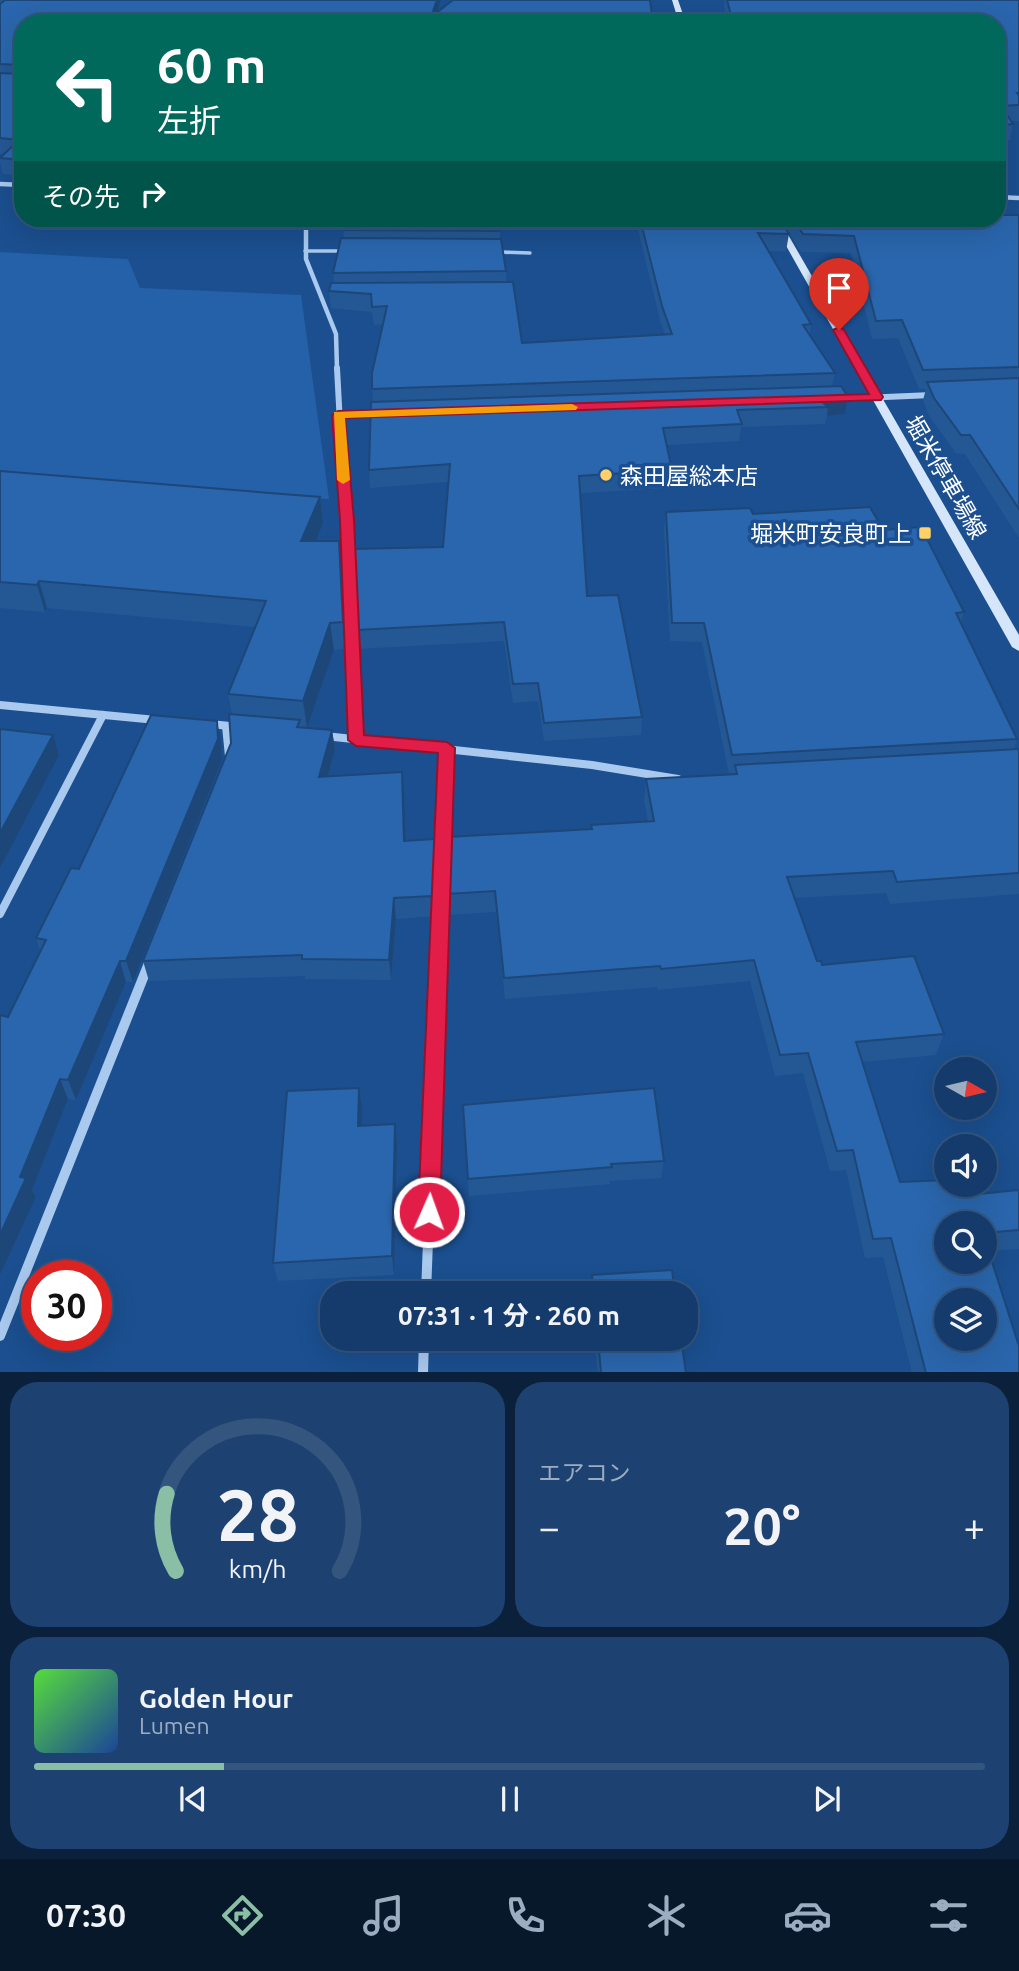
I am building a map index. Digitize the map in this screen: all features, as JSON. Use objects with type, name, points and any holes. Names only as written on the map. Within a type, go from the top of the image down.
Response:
[{"type":"main road","name":"堀米停車場線","points":[[780,228],[1019,647]]},
{"type":"street","points":[[306,228],[306,259],[336,334],[356,740]]},
{"type":"street","points":[[321,296],[334,296]]},
{"type":"street","points":[[835,399],[942,395]]},
{"type":"street","points":[[338,415],[393,413]]},
{"type":"street","points":[[0,705],[171,721]]},
{"type":"street","points":[[0,914],[103,715]]},
{"type":"street","points":[[199,723],[252,729]]},
{"type":"street","points":[[226,726],[229,761]]},
{"type":"street","points":[[317,736],[592,765],[684,780]]},
{"type":"street","points":[[426,1281],[447,748]]},
{"type":"street","points":[[0,1336],[153,953]]},
{"type":"street","points":[[423,1372],[424,1351]]},
{"type":"lane","points":[[305,251],[345,251]]},
{"type":"lane","points":[[492,252],[530,253]]},
{"type":"shaded area","points":[[0,252],[128,259],[140,288],[301,295],[329,499],[0,483]]},
{"type":"building","points":[[5,0],[437,0],[432,14],[14,14],[14,65],[0,64],[0,4]]},
{"type":"building","points":[[453,0],[650,0],[652,14],[435,14]]},
{"type":"building","points":[[727,0],[1019,0],[1019,105],[1006,106],[1006,14],[731,14]]},
{"type":"building","points":[[0,73],[14,74],[14,139],[0,138]]},
{"type":"building","points":[[1006,114],[1013,124],[1006,124]]},
{"type":"building","points":[[14,145],[14,159],[0,158]]},
{"type":"building","points":[[1006,215],[1019,215],[1019,367],[923,370],[902,320],[876,321],[854,236],[803,234],[799,228],[1006,228]]},
{"type":"building","points":[[500,228],[500,231],[343,230]]},
{"type":"building","points":[[642,228],[785,228],[789,234],[758,233],[811,324],[803,325],[835,373],[372,389],[372,373],[387,306],[372,307],[371,294],[329,291],[331,283],[513,282],[522,343],[672,334]]},
{"type":"building","points":[[341,238],[501,239],[506,271],[333,273]]},
{"type":"building","points":[[1019,378],[1019,509],[970,435],[961,435],[934,398],[927,382]]},
{"type":"building","points":[[841,386],[848,397],[821,401],[828,407],[737,410],[742,424],[663,428],[672,470],[579,476],[587,596],[618,595],[642,717],[544,723],[538,683],[513,684],[504,622],[357,630],[352,549],[443,547],[450,464],[369,470],[371,402]]},
{"type":"building","points":[[0,471],[320,497],[301,541],[339,541],[343,622],[330,623],[303,701],[228,694],[266,601],[39,581],[37,585],[0,582]]},
{"type":"building","points":[[870,507],[883,530],[921,527],[964,612],[956,613],[1017,739],[732,755],[704,623],[672,623],[666,512],[750,508],[753,514]]},
{"type":"building","points":[[229,714],[300,720],[297,727],[332,730],[319,777],[402,772],[404,841],[435,839],[433,896],[394,898],[389,960],[302,959],[302,955],[143,961],[231,743]]},
{"type":"building","points":[[151,715],[217,721],[218,739],[126,961],[120,961],[68,1080],[60,1079],[20,1177],[26,1178],[0,1235],[0,1015],[8,1017],[46,940],[36,938],[71,868],[79,869]]},
{"type":"building","points":[[0,729],[53,735],[0,833]]},
{"type":"building","points":[[1019,749],[1019,873],[897,882],[893,871],[787,877],[817,961],[821,961],[822,965],[914,956],[944,1034],[856,1042],[900,1182],[934,1181],[934,1197],[997,1197],[997,1192],[1019,1190],[1019,1230],[997,1232],[997,1211],[934,1211],[934,1274],[996,1274],[1019,1346],[1019,1372],[926,1372],[891,1238],[873,1239],[853,1150],[837,1151],[808,1053],[780,1055],[754,960],[661,969],[660,966],[504,978],[495,891],[446,894],[448,837],[592,829],[591,825],[654,821],[646,779],[737,774],[735,765]]},
{"type":"building","points":[[359,1088],[358,1126],[395,1124],[392,1256],[273,1263],[287,1091]]},
{"type":"building","points":[[654,1088],[664,1161],[468,1179],[463,1105]]},
{"type":"building","points":[[672,1270],[673,1281],[593,1281],[592,1275]]},
{"type":"building","points":[[599,1351],[683,1351],[686,1372],[601,1372]]},
{"type":"slow traffic","points":[[343,480],[338,415],[572,407]]},
{"type":"place","name":"森田屋総本店","points":[[606,475]]},
{"type":"place","name":"堀米町安良町上","points":[[925,533]]},
{"type":"route","points":[[429,1212],[447,748],[356,740],[347,520],[338,415],[877,397],[839,330]]}]
